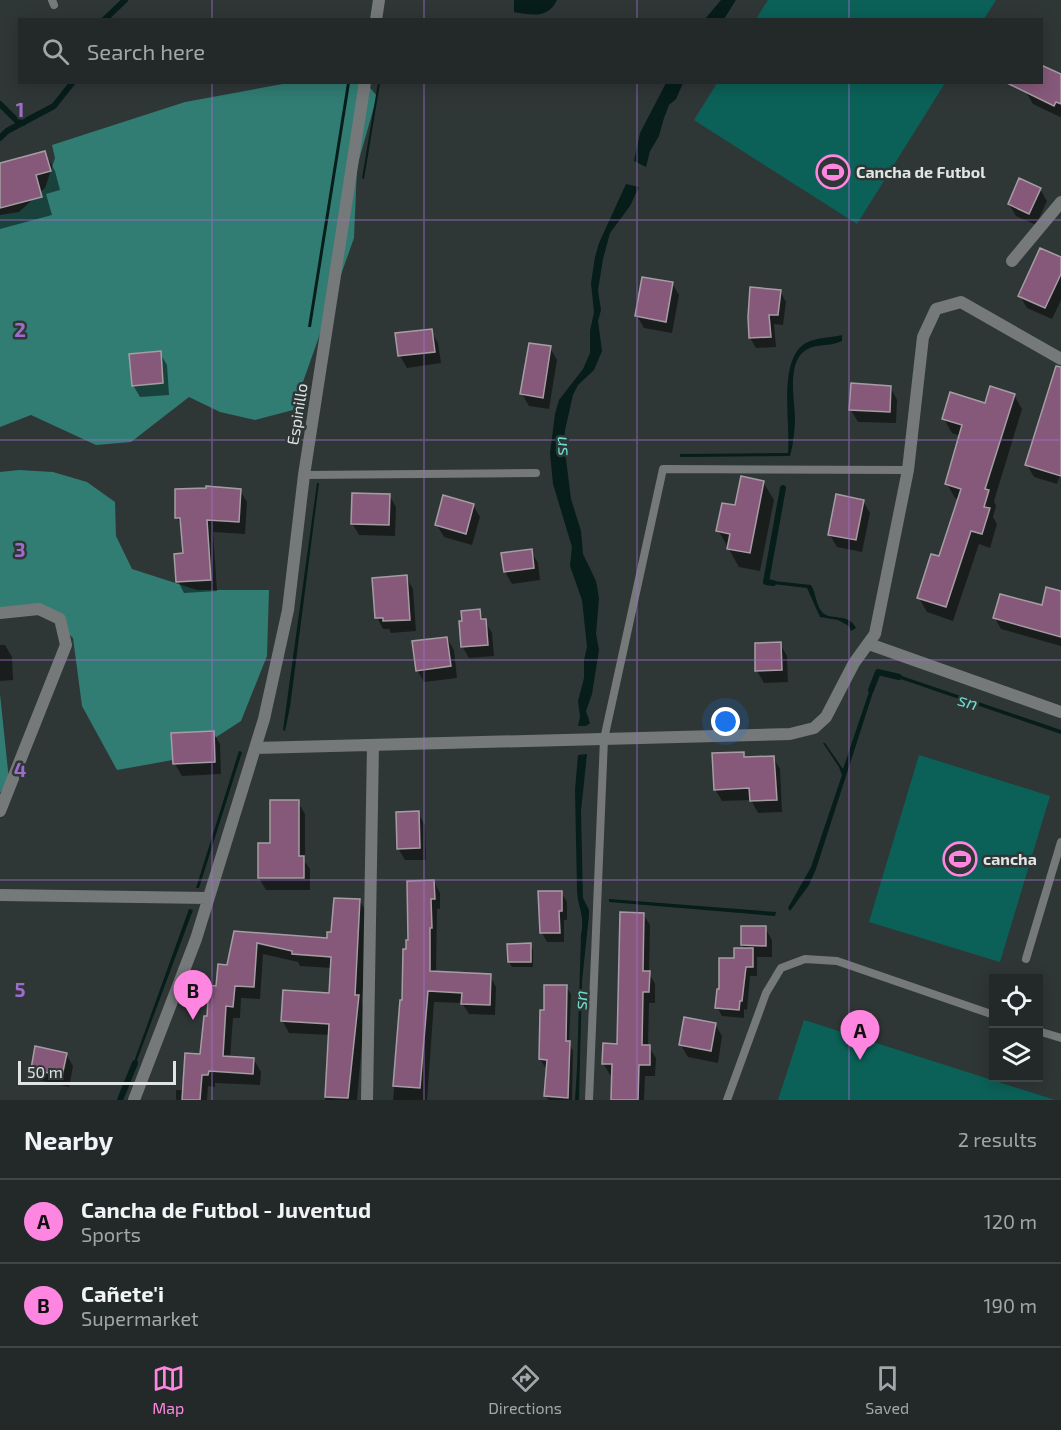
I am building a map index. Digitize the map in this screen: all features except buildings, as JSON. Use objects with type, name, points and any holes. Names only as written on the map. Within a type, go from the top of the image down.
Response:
[{"type":"street","points":[[376,18],[379,0]]},
{"type":"street","name":"Espinillo","points":[[134,1100],[196,939],[256,748],[288,610],[304,475],[364,84]]},
{"type":"street","points":[[1012,261],[1061,202]]},
{"type":"street","points":[[256,748],[790,734],[814,728],[826,717],[854,663],[875,634],[908,470],[923,337],[936,309],[961,302],[1061,359]]},
{"type":"street","points":[[0,613],[39,609],[60,619],[66,645],[0,811]]},
{"type":"street","points":[[869,644],[1061,712]]},
{"type":"street","points":[[367,1100],[373,745]]},
{"type":"street","points":[[0,895],[208,898]]},
{"type":"lane","points":[[589,1100],[600,739],[663,469],[908,470]]},
{"type":"lane","points":[[304,475],[536,473]]},
{"type":"lane","points":[[1026,960],[1061,842]]},
{"type":"lane","points":[[727,1100],[766,993],[781,968],[805,959],[837,961],[989,1014]]},
{"type":"lane","points":[[1043,1032],[1061,1038]]},
{"type":"green space","points":[[768,0],[996,0],[985,18],[757,18]]},
{"type":"green space","points":[[283,84],[367,84],[377,96],[357,167],[354,238],[293,410],[255,420],[220,412],[189,397],[131,442],[96,445],[31,415],[0,427],[0,215],[19,212],[45,188],[55,158],[52,145],[185,102]]},
{"type":"green space","name":"Cancha de Futbol","points":[[716,84],[944,84],[857,224],[694,120]]},
{"type":"green space","points":[[19,470],[53,472],[87,482],[115,502],[116,536],[132,569],[197,590],[269,590],[267,656],[241,721],[184,758],[117,770],[82,706],[73,638],[45,612],[0,610],[0,472]]},
{"type":"green space","points":[[0,694],[9,780],[0,793]]},
{"type":"green space","name":"cancha","points":[[919,755],[1050,796],[1000,962],[869,922]]},
{"type":"green space","points":[[804,1020],[989,1079],[989,1082],[999,1082],[1055,1100],[778,1100]]},
{"type":"water","points":[[514,0],[557,0],[549,10],[533,15],[514,12]]},
{"type":"water","points":[[721,0],[736,0],[725,18],[706,18]]},
{"type":"water","points":[[347,84],[350,84],[311,327],[308,327]]},
{"type":"water","points":[[378,84],[380,84],[364,179],[362,178]]},
{"type":"water","points":[[665,84],[683,84],[676,99],[669,105],[659,136],[650,151],[646,167],[634,161],[640,133]]},
{"type":"water","points":[[626,184],[639,187],[630,206],[610,233],[603,259],[598,290],[601,310],[598,321],[602,351],[594,370],[578,385],[573,395],[565,430],[564,443],[571,499],[581,531],[583,554],[596,581],[599,598],[596,634],[599,650],[592,694],[586,711],[590,723],[586,726],[578,726],[580,717],[578,701],[584,678],[587,647],[582,600],[570,566],[572,547],[553,484],[550,453],[559,400],[583,369],[590,353],[590,331],[594,312],[591,283],[595,257]]},
{"type":"water","points":[[842,335],[842,341],[806,350],[796,364],[793,384],[795,423],[790,456],[680,457],[680,454],[788,453],[787,394],[791,363],[797,351],[806,343]]},
{"type":"water","points":[[317,483],[319,483],[285,731],[283,730]]},
{"type":"water","points":[[764,580],[811,585],[818,606],[825,615],[844,618],[853,623],[856,628],[851,631],[849,626],[838,620],[820,617],[807,588],[764,583]]},
{"type":"water","points":[[893,673],[1061,730],[1061,734],[892,676]]},
{"type":"water","points":[[872,683],[876,683],[816,869],[809,885],[790,911],[788,908],[811,867],[842,775],[823,743],[843,769]]},
{"type":"water","points":[[239,751],[242,752],[199,888],[196,888]]},
{"type":"water","points":[[587,754],[581,811],[583,898],[589,915],[582,981],[579,1100],[575,1100],[582,916],[577,890],[575,790],[578,755]]},
{"type":"water","points":[[609,899],[776,912],[775,916],[609,902]]},
{"type":"water","points":[[189,909],[193,910],[133,1071],[131,1070]]},
{"type":"waterway","points":[[106,18],[125,0]]},
{"type":"waterway","points":[[0,138],[7,131],[54,106],[71,84]]},
{"type":"waterway","points":[[0,104],[17,121],[23,123]]},
{"type":"waterway","points":[[773,583],[766,582],[783,488]]},
{"type":"waterway","name":"sn","points":[[871,690],[878,672],[899,677]]},
{"type":"waterway","points":[[120,1100],[135,1063]]},
{"type":"place","name":"Cancha de Futbol","points":[[833,172]]},
{"type":"place","name":"cancha","points":[[960,859]]},
{"type":"place","name":"Cañete'i","points":[[193,1020]]},
{"type":"place","name":"Cancha de Futbol - Juventud","points":[[860,1060]]}]
